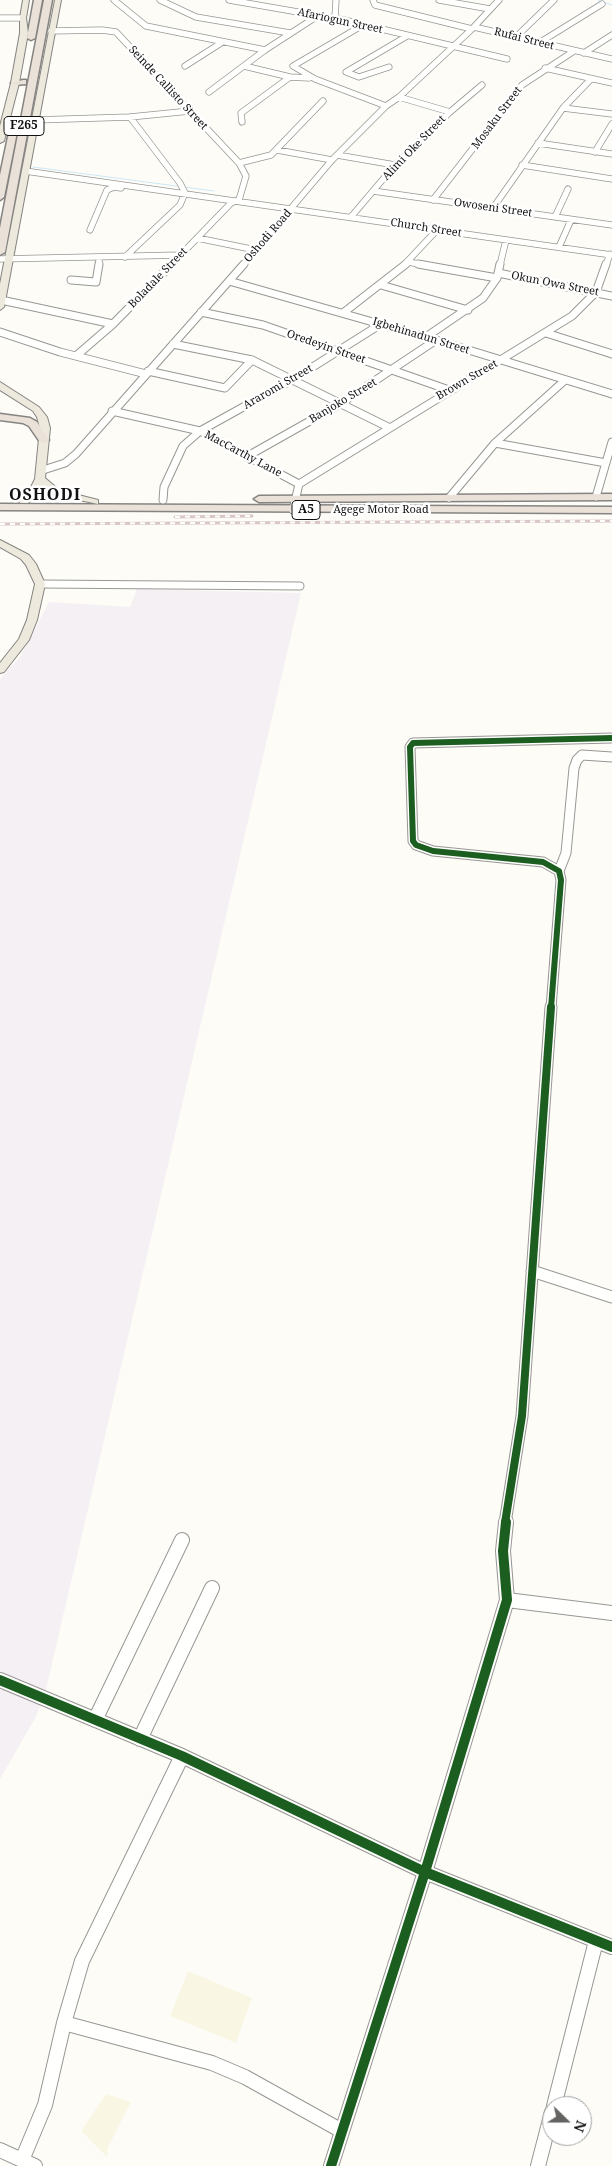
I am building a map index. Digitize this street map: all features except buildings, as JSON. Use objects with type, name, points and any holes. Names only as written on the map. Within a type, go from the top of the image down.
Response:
[{"type":"highway","name":"F265","points":[[0,197],[19,83],[38,0]]},
{"type":"highway","name":"F265","points":[[0,252],[48,0]]},
{"type":"highway","points":[[0,417],[26,420],[33,424],[44,440]]},
{"type":"highway","name":"Agege Motor Road","points":[[0,507],[295,504],[450,498],[612,498]]},
{"type":"highway","name":"Agege Motor Road","points":[[0,501],[94,502],[162,500],[612,510]]},
{"type":"main road","points":[[0,141],[19,83],[26,0]]},
{"type":"main road","points":[[1,304],[58,0]]},
{"type":"main road","points":[[0,385],[13,396],[36,409],[42,417],[44,440],[40,475],[36,488],[24,501]]},
{"type":"main road","points":[[40,475],[55,492],[94,502]]},
{"type":"main road","points":[[0,543],[25,558],[40,584],[32,620],[24,640],[0,670]]},
{"type":"street","points":[[114,0],[143,25],[221,43],[265,50]]},
{"type":"street","points":[[160,0],[196,17],[290,33]]},
{"type":"street","name":"Afariogun Street","points":[[229,0],[335,18],[507,59]]},
{"type":"street","points":[[335,18],[336,0]]},
{"type":"street","name":"Rufai Street","points":[[373,0],[375,5],[414,16],[612,59]]},
{"type":"street","points":[[441,0],[490,9]]},
{"type":"street","name":"Oshodi Road","points":[[40,475],[66,463],[76,454],[112,411],[230,281],[332,160],[386,106],[399,97],[451,46],[473,28],[499,0]]},
{"type":"street","points":[[516,37],[554,0]]},
{"type":"street","points":[[539,43],[602,4]]},
{"type":"street","points":[[209,92],[265,50],[319,15]]},
{"type":"street","points":[[0,18],[23,18]]},
{"type":"street","points":[[363,25],[293,66],[315,79],[386,106]]},
{"type":"street","name":"Seinde Callisto Street","points":[[51,31],[102,30],[116,32],[238,164],[246,176],[240,200]]},
{"type":"street","points":[[584,53],[612,35]]},
{"type":"street","points":[[389,67],[358,77],[346,72],[407,36]]},
{"type":"street","points":[[185,66],[221,43]]},
{"type":"street","name":"Mosaku Street","points":[[433,200],[522,85],[574,51]]},
{"type":"street","points":[[244,66],[290,76],[315,79]]},
{"type":"street","points":[[546,68],[612,83]]},
{"type":"street","points":[[242,122],[241,113],[290,76]]},
{"type":"street","points":[[493,208],[564,108],[590,79]]},
{"type":"street","name":"Alimi Oke Street","points":[[351,217],[395,165],[482,84]]},
{"type":"street","points":[[399,97],[450,112]]},
{"type":"street","points":[[238,164],[266,158],[277,150],[323,101]]},
{"type":"street","points":[[564,108],[612,114]]},
{"type":"street","points":[[35,120],[130,118],[190,111]]},
{"type":"street","points":[[130,118],[184,191]]},
{"type":"street","points":[[595,152],[612,124]]},
{"type":"street","points":[[538,144],[612,154]]},
{"type":"street","points":[[277,150],[332,160]]},
{"type":"street","points":[[338,154],[395,165]]},
{"type":"street","points":[[522,165],[612,179]]},
{"type":"street","points":[[26,171],[184,191]]},
{"type":"street","points":[[90,230],[107,190],[111,188],[184,191]]},
{"type":"street","points":[[555,217],[568,189]]},
{"type":"street","points":[[125,256],[180,204],[184,191]]},
{"type":"street","name":"Church Street","points":[[184,191],[437,230],[611,254]]},
{"type":"street","name":"Owoseni Street","points":[[373,191],[609,225]]},
{"type":"street","name":"Boladale Street","points":[[76,356],[113,324],[231,203],[240,200]]},
{"type":"street","points":[[609,225],[612,217]]},
{"type":"street","points":[[559,247],[571,220]]},
{"type":"street","points":[[343,313],[408,262],[437,230]]},
{"type":"street","points":[[197,238],[256,250]]},
{"type":"street","points":[[426,337],[483,298],[497,275],[506,240]]},
{"type":"street","name":"Brown Street","points":[[299,484],[572,316],[596,292],[611,254]]},
{"type":"street","points":[[0,259],[181,255]]},
{"type":"street","points":[[71,280],[96,282],[99,256]]},
{"type":"street","name":"Okun Owa Street","points":[[408,262],[497,275],[612,296]]},
{"type":"street","name":"Igbehinadun Street","points":[[230,281],[426,337],[564,381],[612,394]]},
{"type":"street","points":[[381,285],[468,310]]},
{"type":"street","points":[[1,304],[113,324]]},
{"type":"street","name":"Oredeyin Street","points":[[201,312],[263,326],[449,390]]},
{"type":"street","name":"Araromi Street","points":[[162,500],[164,487],[183,446],[200,431],[292,380],[381,324]]},
{"type":"street","points":[[0,332],[76,356],[147,373],[225,388],[231,384],[252,360]]},
{"type":"street","points":[[546,333],[612,354]]},
{"type":"street","name":"Banjoko Street","points":[[246,458],[340,404],[394,370],[436,340]]},
{"type":"street","points":[[173,344],[252,360],[388,428]]},
{"type":"street","points":[[450,498],[495,442],[564,381]]},
{"type":"street","name":"MacCarthy Lane","points":[[112,411],[200,431],[246,458],[299,484]]},
{"type":"street","points":[[495,442],[606,463]]},
{"type":"street","points":[[596,497],[612,442]]},
{"type":"street","points":[[295,504],[299,484]]},
{"type":"street","points":[[40,584],[300,586]]},
{"type":"street","points":[[559,871],[543,862],[433,851],[416,845],[413,841],[410,747],[413,742],[612,738]]},
{"type":"street","points":[[331,2166],[424,1872],[506,1600],[503,1551],[506,1516],[522,1416],[560,889],[559,871],[566,853],[574,768],[577,760],[582,755],[612,757]]},
{"type":"street","points":[[532,1271],[612,1297]]},
{"type":"street","points":[[95,1720],[182,1540]]},
{"type":"street","points":[[140,1739],[212,1588]]},
{"type":"street","points":[[506,1600],[612,1613]]},
{"type":"street","points":[[0,1680],[182,1756],[424,1872],[612,1947]]},
{"type":"street","points":[[0,2150],[28,2163],[55,2069],[64,2023],[82,1961],[182,1756]]},
{"type":"street","points":[[557,2096],[596,1941]]},
{"type":"street","points":[[64,2023],[212,2063],[245,2077],[342,2131]]},
{"type":"street","points":[[538,2166],[543,2146]]},
{"type":"shaded area","points":[[137,589],[301,593],[44,1698],[34,1720],[0,1779],[0,679],[21,656],[49,602],[130,607]]},
{"type":"shaded area","points":[[188,1971],[252,1998],[236,2043],[170,2016]]},
{"type":"shaded area","points":[[106,2094],[131,2102],[108,2147],[107,2157],[81,2131]]},
{"type":"waterway","points":[[598,0],[612,5]]},
{"type":"waterway","points":[[33,167],[214,191]]},
{"type":"railway","points":[[175,517],[252,516]]},
{"type":"railway","points":[[0,524],[612,521]]},
{"type":"cycle path","points":[[331,2166],[425,1872],[507,1600],[503,1551],[506,1516],[522,1416],[561,880],[559,871],[543,862],[433,851],[416,845],[413,841],[410,747],[413,743],[612,738]]},
{"type":"cycle path","points":[[0,1680],[182,1756],[425,1872],[612,1947]]},
{"type":"district","name":"OSHODI","points":[[45,495]]}]
